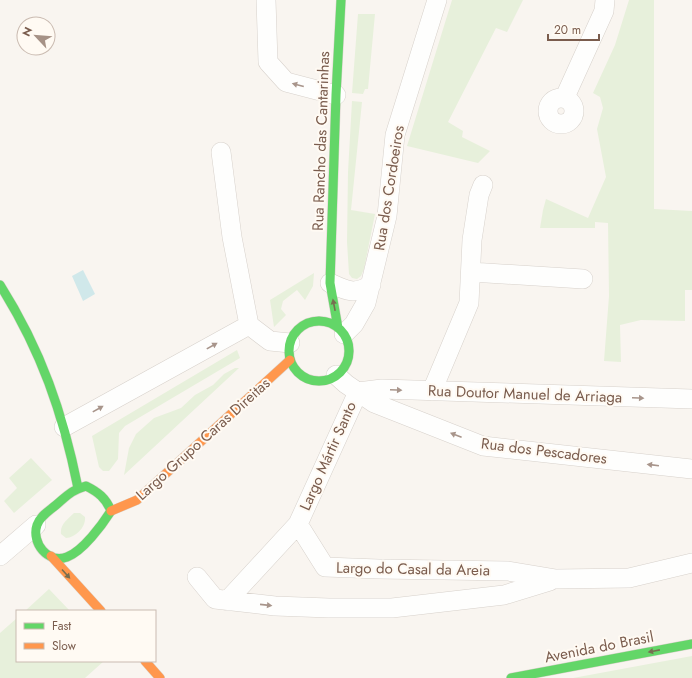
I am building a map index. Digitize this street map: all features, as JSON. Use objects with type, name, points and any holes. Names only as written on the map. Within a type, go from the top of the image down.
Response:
[{"type":"main road","name":"Rua Rancho das Cantarinhas","points":[[341,0],[326,290],[341,331]]},
{"type":"main road","points":[[0,285],[21,318],[33,341],[58,405],[72,455],[78,488]]},
{"type":"main road","points":[[306,323],[315,321],[331,323],[341,331],[347,342],[349,351],[343,369],[328,379],[319,381],[310,379],[298,372],[290,352],[293,335],[306,323],[314,310]]},
{"type":"main road","name":"Largo Grupo Caras Direitas","points":[[110,511],[137,500],[290,352]]},
{"type":"main road","points":[[50,556],[58,558],[69,556],[106,520],[110,511],[109,505],[103,495],[86,486],[78,488],[41,517],[36,525],[35,534],[39,547],[50,556],[100,610]]},
{"type":"main road","points":[[81,559],[82,545]]},
{"type":"main road","points":[[81,578],[82,590]]},
{"type":"main road","name":"Avenida do Brasil","points":[[511,678],[692,644]]},
{"type":"main road","points":[[146,662],[160,678]]},
{"type":"street","points":[[266,0],[268,62],[286,82],[336,95]]},
{"type":"street","name":"Rua dos Cordoeiros","points":[[371,285],[387,216],[395,135],[437,0]]},
{"type":"street","points":[[565,97],[604,11],[605,0]]},
{"type":"street","points":[[221,152],[232,237],[249,325],[270,342],[290,352]]},
{"type":"street","points":[[432,391],[469,303],[472,240],[478,195],[483,185]]},
{"type":"street","points":[[471,272],[583,279]]},
{"type":"street","points":[[326,290],[343,289],[353,292],[371,285]]},
{"type":"street","points":[[341,331],[354,324],[361,314],[371,285]]},
{"type":"street","points":[[64,427],[249,325]]},
{"type":"street","name":"Largo Mártir Santo","points":[[298,524],[358,392],[336,375]]},
{"type":"street","name":"Rua Doutor Manuel de Arriaga","points":[[358,392],[382,389],[692,399]]},
{"type":"street","name":"Rua dos Pescadores","points":[[358,392],[374,403],[483,446],[692,469]]},
{"type":"street","points":[[227,601],[298,524]]},
{"type":"street","name":"Largo do Casal da Areia","points":[[298,524],[325,567],[508,571],[556,579],[630,578],[692,563]]},
{"type":"street","points":[[0,556],[36,525]]},
{"type":"street","name":"Largo do Casal da Areia","points":[[197,577],[215,599],[275,606],[329,608],[392,608],[504,594],[556,579]]},
{"type":"green space","points":[[452,0],[523,0],[507,32],[496,28],[448,122],[463,131],[462,137],[490,151],[478,163],[407,146]]},
{"type":"green space","points":[[629,0],[654,0],[654,209],[692,211],[692,290],[685,290],[685,321],[641,320],[620,325],[621,362],[604,361],[609,296],[608,223],[595,222],[595,228],[540,228],[546,199],[588,218],[606,177],[597,129],[603,108],[600,97],[593,93],[615,45]]},
{"type":"green space","points":[[358,14],[375,14],[368,89],[365,89],[363,94],[352,93]]},
{"type":"green space","points":[[352,101],[362,102],[351,210],[375,214],[364,269],[361,276],[357,279],[352,278],[349,274],[347,242],[348,172]]},
{"type":"green space","points":[[314,273],[313,286],[305,300],[297,290],[283,301],[281,309],[286,315],[274,327],[270,300]]},
{"type":"green space","points":[[237,350],[240,358],[125,426],[119,433],[118,459],[109,471],[103,471],[99,467],[92,436]]},
{"type":"green space","points":[[235,368],[239,368],[124,475],[129,448],[136,434],[154,418],[181,408],[195,395],[213,385],[224,374]]},
{"type":"green space","points":[[31,458],[52,480],[14,513],[4,501],[17,488],[9,478]]},
{"type":"green space","points":[[74,513],[80,513],[85,517],[85,521],[77,534],[66,538],[61,534],[62,527],[64,522]]},
{"type":"green space","points":[[49,589],[69,610],[26,610]]},
{"type":"green space","points":[[16,619],[16,662],[103,662],[85,678],[0,678],[0,633]]},
{"type":"green space","points":[[692,656],[692,678],[573,678]]},
{"type":"water","points":[[83,270],[95,294],[83,301],[72,276]]},
{"type":"traffic: fast","points":[[338,328],[330,283],[336,95],[341,0]]},
{"type":"traffic: fast","points":[[0,285],[15,309],[39,358],[49,383],[58,408],[78,488]]},
{"type":"traffic: fast","points":[[319,321],[336,326],[344,334],[349,351],[344,368],[336,376],[319,381],[302,376],[294,368],[289,351],[294,334],[302,326],[319,321]]},
{"type":"traffic: fast","points":[[86,486],[101,496],[107,502],[111,511],[86,544],[73,554],[60,558],[48,555],[36,539],[38,522],[45,514],[70,494],[86,486]]},
{"type":"traffic: fast","points":[[511,678],[692,644]]},
{"type":"traffic: slow","points":[[111,511],[137,500],[290,360]]},
{"type":"traffic: slow","points":[[51,556],[100,610]]},
{"type":"traffic: slow","points":[[146,662],[160,678]]}]
